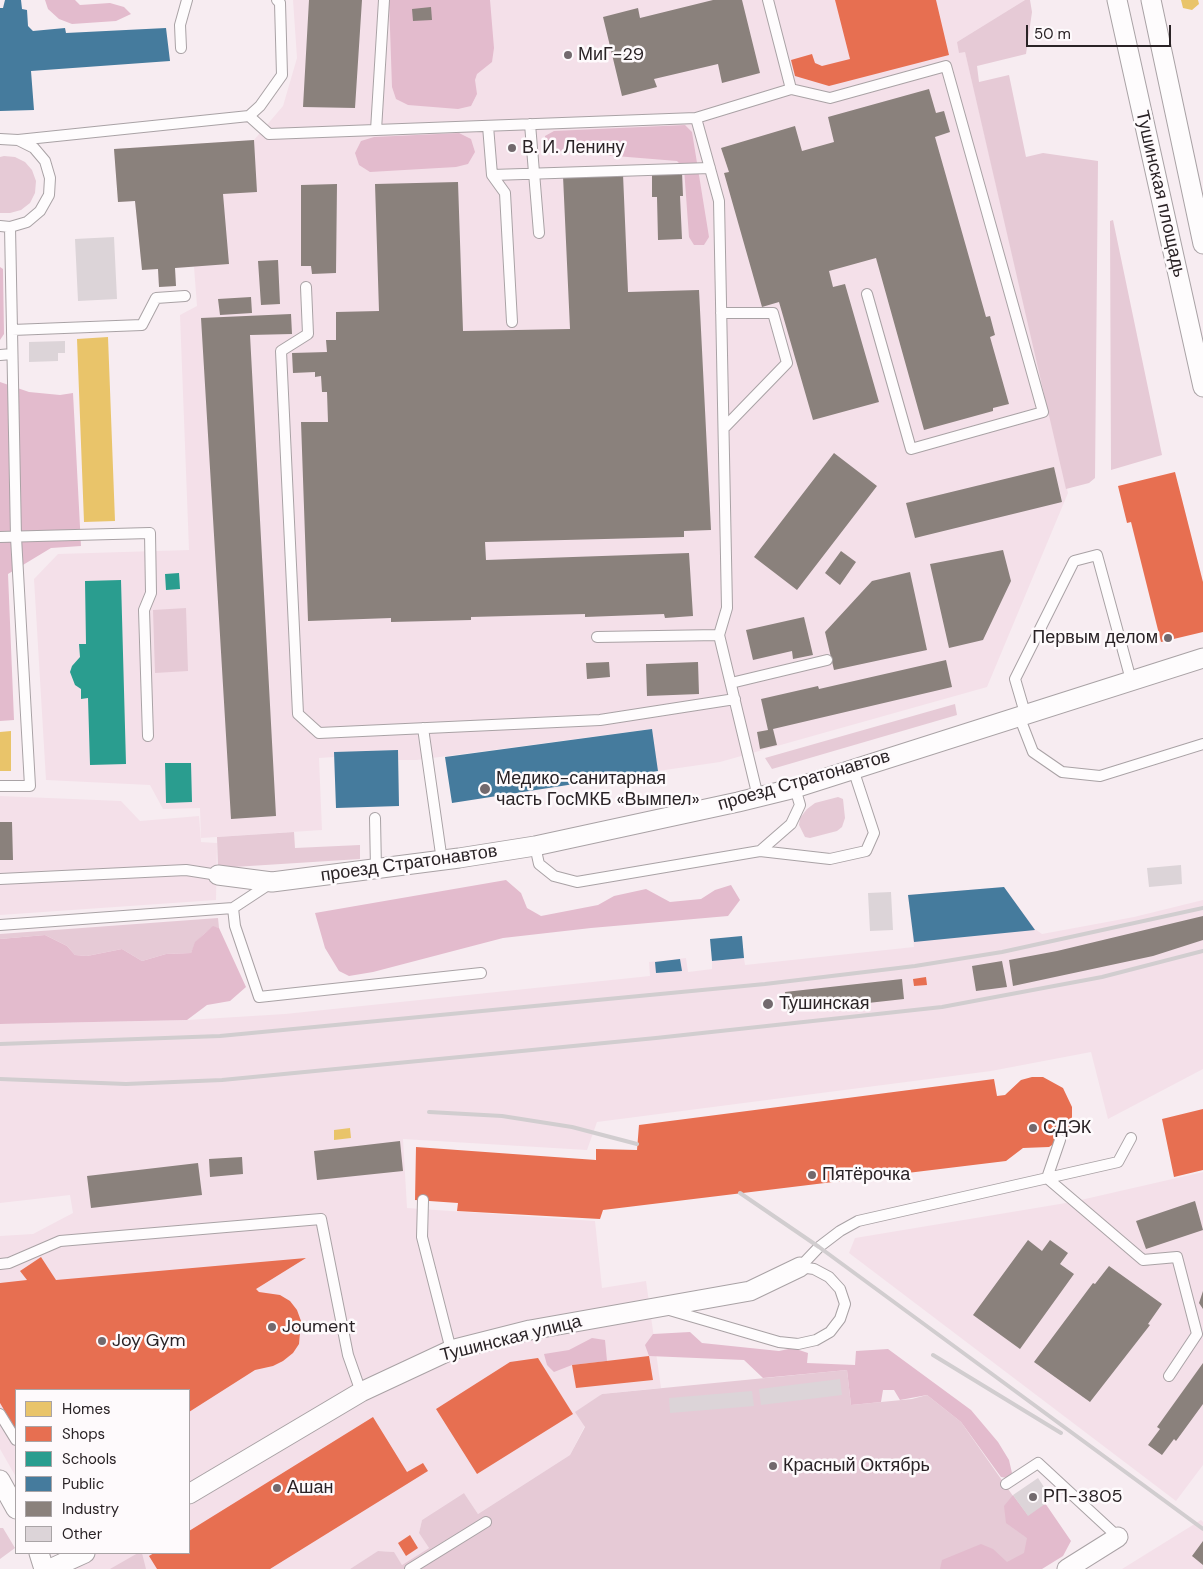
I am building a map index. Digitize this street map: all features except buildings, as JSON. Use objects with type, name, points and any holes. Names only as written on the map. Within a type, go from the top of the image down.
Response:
[{"type":"street","name":"Тушинская площадь","points":[[1117,0],[1203,388]]},
{"type":"street","name":"Тушинская площадь","points":[[1151,0],[1203,244]]},
{"type":"street","name":"проезд Стратонавтов","points":[[218,875],[272,882],[442,861],[535,846],[758,797],[795,788],[1203,658]]},
{"type":"street","name":"Тушинская улица","points":[[190,1493],[361,1392],[451,1350],[530,1330],[750,1291],[800,1267]]},
{"type":"street","points":[[0,1480],[15,1507]]},
{"type":"street","points":[[1067,1569],[1118,1537]]},
{"type":"street","points":[[39,1554],[44,1569]]},
{"type":"street","points":[[50,1569],[83,1554]]},
{"type":"lane","points":[[181,48],[180,25],[187,0]]},
{"type":"lane","points":[[0,139],[18,140],[250,116],[260,106],[282,75],[280,3],[277,0]]},
{"type":"lane","points":[[376,130],[384,0]]},
{"type":"lane","points":[[768,0],[791,89]]},
{"type":"lane","points":[[250,116],[269,134],[696,118],[791,89],[830,98],[946,66],[1043,412],[911,449],[867,294]]},
{"type":"lane","points":[[696,118],[719,201],[727,608],[720,635],[758,797]]},
{"type":"lane","points":[[530,124],[539,233]]},
{"type":"lane","points":[[488,126],[492,175],[505,193],[512,322]]},
{"type":"lane","points":[[0,786],[30,786],[16,537],[12,330],[5,226],[27,222],[40,211],[49,195],[50,178],[45,161],[34,148],[18,140]]},
{"type":"lane","points":[[492,175],[533,172],[710,168]]},
{"type":"lane","points":[[306,287],[308,334],[281,351],[298,714],[318,733],[600,720],[735,699]]},
{"type":"lane","points":[[12,330],[142,325],[156,298],[184,296]]},
{"type":"lane","points":[[721,313],[773,313],[787,363],[724,428]]},
{"type":"lane","points":[[0,354],[12,354]]},
{"type":"lane","points":[[0,537],[150,533],[151,593],[144,610],[148,736]]},
{"type":"lane","points":[[1130,680],[1097,555],[1074,561],[1015,679],[1022,715],[1033,752],[1062,772],[1100,776],[1203,744]]},
{"type":"lane","points":[[598,637],[720,635]]},
{"type":"lane","points":[[731,683],[827,660]]},
{"type":"lane","points":[[423,728],[442,861]]},
{"type":"lane","points":[[535,846],[539,864],[554,876],[576,882],[760,851],[830,859],[866,851],[874,833],[853,769]]},
{"type":"lane","points":[[760,851],[791,824],[800,805],[795,788]]},
{"type":"lane","points":[[375,818],[376,869]]},
{"type":"lane","points":[[0,879],[186,870],[218,875]]},
{"type":"lane","points":[[0,925],[233,908],[272,882]]},
{"type":"lane","points":[[233,908],[235,926],[259,997],[481,973]]},
{"type":"lane","points":[[800,1267],[819,1247],[840,1230],[858,1221],[1118,1162],[1131,1138]]},
{"type":"lane","points":[[1047,1178],[1060,1140]]},
{"type":"lane","points":[[1047,1178],[1143,1260],[1177,1257],[1197,1334],[1169,1376]]},
{"type":"lane","points":[[423,1200],[422,1237],[451,1350]]},
{"type":"lane","points":[[0,1264],[9,1263],[60,1241],[321,1219],[348,1355],[361,1392]]},
{"type":"lane","points":[[660,1308],[779,1342],[798,1344],[816,1340],[830,1332],[840,1319],[845,1304],[840,1289],[829,1277],[814,1269],[800,1267]]},
{"type":"lane","points":[[0,1414],[15,1438]]},
{"type":"lane","points":[[1006,1484],[1038,1463],[1118,1537]]},
{"type":"lane","points":[[410,1569],[486,1522]]},
{"type":"shaded area","points":[[45,0],[75,0],[80,5],[110,3],[124,7],[131,14],[116,21],[72,24],[59,19],[48,9]]},
{"type":"shaded area","points":[[293,0],[1025,0],[957,42],[965,51],[1068,493],[987,687],[720,762],[658,771],[651,729],[417,760],[398,760],[397,750],[334,752],[334,757],[319,758],[322,830],[201,838],[200,808],[163,809],[150,785],[46,780],[34,579],[58,554],[189,550],[180,315],[197,306],[194,267],[175,268],[176,286],[159,287],[158,269],[142,270],[135,201],[118,202],[114,149],[254,140],[283,106],[297,58]]},
{"type":"shaded area","points":[[389,0],[490,0],[494,48],[492,62],[477,74],[475,80],[477,94],[471,106],[458,109],[408,105],[396,99],[392,87]]},
{"type":"shaded area","points":[[1025,0],[1030,0],[1032,12],[1026,54],[977,66],[979,82],[1009,75],[1026,157],[1043,153],[1098,161],[1095,478],[1089,483],[1066,489],[965,52],[959,53],[957,42]]},
{"type":"shaded area","points":[[685,125],[692,132],[709,237],[704,245],[694,245],[689,237],[684,168],[677,161],[554,151],[545,146],[545,136],[554,131]]},
{"type":"shaded area","points":[[459,133],[471,139],[475,152],[468,164],[456,167],[370,172],[359,165],[355,153],[361,141],[374,137]]},
{"type":"shaded area","points":[[0,157],[15,157],[25,162],[32,170],[36,181],[35,193],[30,203],[21,210],[10,213],[0,213]]},
{"type":"shaded area","points":[[1113,220],[1162,455],[1111,470],[1110,221]]},
{"type":"shaded area","points":[[0,267],[3,269],[4,334],[0,340]]},
{"type":"shaded area","points":[[0,382],[29,392],[60,395],[73,393],[81,546],[51,548],[8,574],[14,720],[0,721]]},
{"type":"shaded area","points":[[186,608],[188,671],[155,673],[153,610]]},
{"type":"shaded area","points":[[955,704],[957,715],[772,769],[765,758]]},
{"type":"shaded area","points":[[0,796],[121,801],[140,821],[199,816],[201,842],[217,843],[216,900],[0,915]]},
{"type":"shaded area","points":[[838,797],[843,799],[845,818],[842,827],[837,831],[810,838],[805,837],[799,825],[800,818],[807,809],[815,803]]},
{"type":"shaded area","points":[[294,832],[295,848],[360,845],[360,859],[218,868],[217,837]]},
{"type":"shaded area","points":[[506,880],[521,893],[527,908],[541,916],[598,905],[614,896],[646,889],[670,902],[701,899],[715,890],[731,885],[740,900],[728,916],[503,938],[373,972],[349,976],[339,971],[325,948],[315,913]]},
{"type":"shaded area","points":[[1004,887],[1035,929],[1042,934],[1134,917],[1203,900],[1203,1069],[1108,1119],[1091,1052],[991,1071],[597,1122],[587,1150],[403,1139],[407,1208],[595,1221],[602,1288],[646,1281],[661,1388],[601,1394],[570,1455],[478,1514],[464,1493],[422,1520],[419,1533],[429,1548],[402,1565],[393,1552],[379,1551],[350,1569],[70,1569],[61,1554],[190,1554],[190,1389],[15,1389],[15,1475],[0,1449],[0,1236],[33,1234],[73,1213],[70,1195],[0,1203],[0,1024],[187,1020],[285,1014],[650,976],[649,962],[686,958],[688,972],[712,969],[712,961],[744,958],[745,965],[914,947],[908,895]]},
{"type":"shaded area","points":[[218,918],[219,928],[213,927],[204,934],[196,942],[191,953],[166,954],[142,961],[122,949],[87,956],[75,955],[67,946],[45,935],[0,939],[0,934]]},
{"type":"shaded area","points":[[213,926],[219,928],[246,987],[230,1001],[207,1005],[187,1020],[0,1024],[0,939],[45,935],[67,946],[75,955],[87,956],[122,949],[142,961],[166,954],[191,953],[195,942]]},
{"type":"shaded area","points":[[1203,1172],[1203,1465],[1176,1501],[849,1253],[855,1238],[1072,1202]]},
{"type":"shaded area","points":[[690,1332],[702,1343],[779,1351],[793,1348],[808,1353],[807,1363],[855,1365],[856,1351],[888,1349],[971,1410],[998,1442],[1009,1460],[1012,1473],[1007,1478],[1001,1477],[961,1422],[927,1395],[900,1400],[894,1390],[883,1390],[881,1402],[851,1405],[847,1370],[763,1378],[744,1360],[649,1356],[645,1345],[653,1334]]},
{"type":"shaded area","points":[[592,1338],[605,1340],[607,1361],[572,1365],[554,1372],[547,1365],[544,1354],[569,1350]]},
{"type":"shaded area","name":"Красный Октябрь","points":[[847,1370],[851,1405],[912,1399],[927,1395],[961,1422],[1051,1550],[1021,1569],[350,1569],[378,1551],[394,1552],[402,1565],[429,1548],[419,1533],[422,1520],[464,1493],[478,1514],[570,1455],[585,1427],[575,1412],[602,1394]]},
{"type":"shaded area","points":[[1013,1495],[1028,1515],[1045,1503],[1071,1541],[1063,1556],[1042,1569],[940,1569],[942,1560],[981,1544],[993,1549],[1007,1562],[1024,1553],[1027,1538],[1006,1523],[1004,1506]]},
{"type":"shaded area","points":[[1201,1520],[1203,1522],[1203,1569],[1122,1569]]},
{"type":"shaded area","points":[[0,1528],[3,1528],[15,1548],[0,1559]]},
{"type":"shaded area","points":[[136,1554],[142,1554],[146,1569],[110,1569]]},
{"type":"railway","points":[[0,1044],[220,1036],[765,984],[915,966],[1002,952],[1203,908]]},
{"type":"railway","points":[[0,1079],[126,1084],[222,1080],[656,1038],[942,1007],[1102,977],[1203,951]]},
{"type":"railway","points":[[429,1112],[502,1116],[572,1127],[637,1144]]},
{"type":"railway","points":[[740,1193],[819,1247],[1203,1529]]},
{"type":"railway","points":[[933,1355],[1061,1433]]},
{"type":"place","name":"МиГ-29","points":[[568,55]]},
{"type":"place","name":"В. И. Ленину","points":[[512,148]]},
{"type":"place","name":"Первым делом","points":[[1168,638]]},
{"type":"place","name":"Медико-санитарная часть ГосМКБ «Вымпел»","points":[[485,789]]},
{"type":"place","name":"Тушинская","points":[[768,1004]]},
{"type":"place","name":"СДЭК","points":[[1033,1128]]},
{"type":"place","name":"Пятёрочка","points":[[812,1175]]},
{"type":"place","name":"Joument","points":[[272,1327]]},
{"type":"place","name":"Joy Gym","points":[[102,1341]]},
{"type":"place","name":"Красный Октябрь","points":[[773,1466]]},
{"type":"place","name":"Ашан","points":[[277,1488]]},
{"type":"place","name":"РП-3805","points":[[1033,1497]]}]
